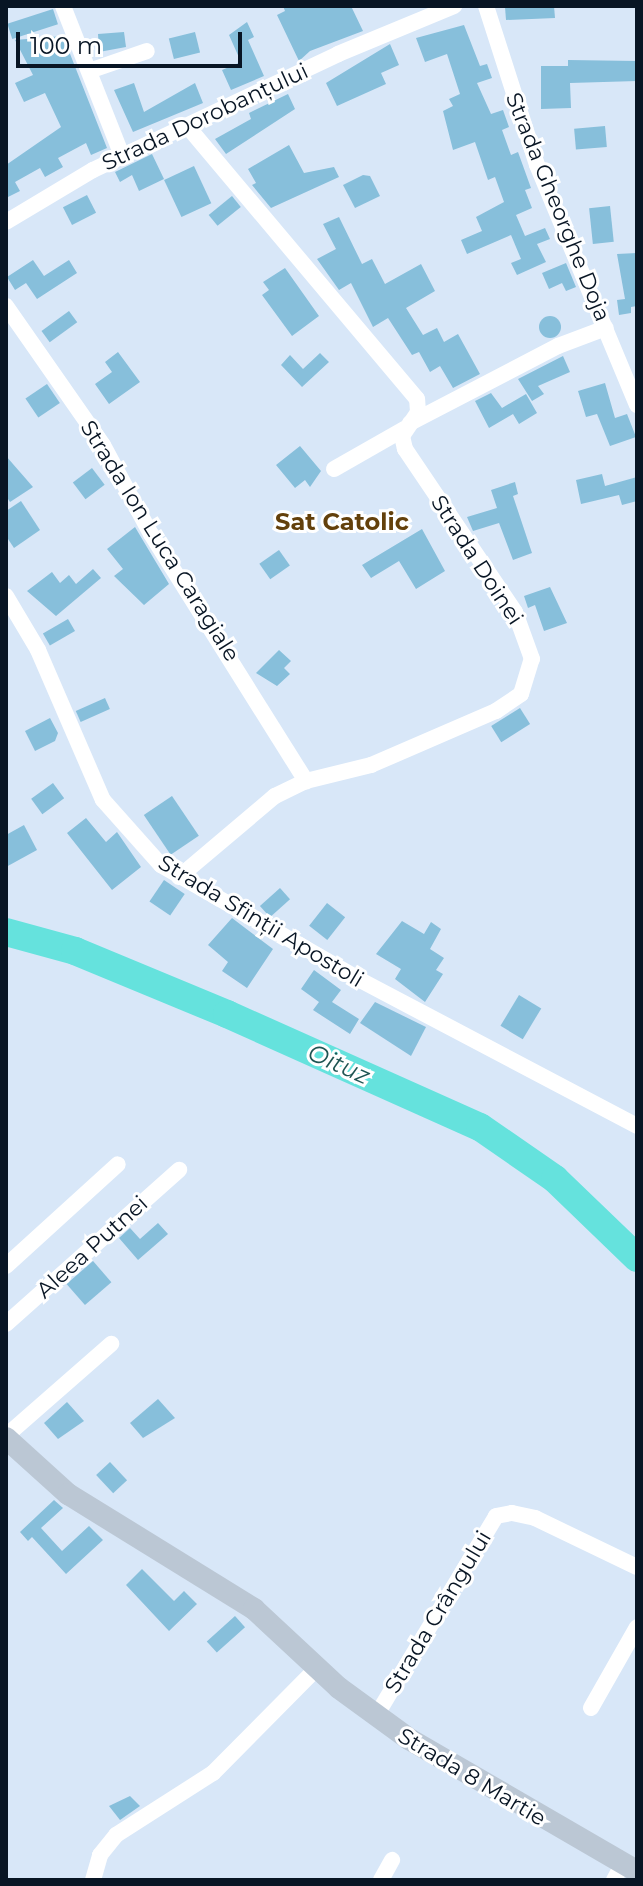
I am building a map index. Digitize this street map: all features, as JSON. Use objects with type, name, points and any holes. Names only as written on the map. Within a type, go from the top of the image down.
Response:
[{"type":"street","points":[[63,6],[122,156]]},
{"type":"street","name":"Strada Dorobanțului","points":[[6,222],[122,156],[350,48],[454,6]]},
{"type":"street","name":"Strada Gheorghe Doja","points":[[486,6],[537,165],[637,405]]},
{"type":"street","points":[[89,71],[147,51]]},
{"type":"street","name":"Strada Doinei","points":[[179,877],[258,809],[306,781],[371,765],[431,742],[510,703],[529,679],[532,659],[515,612],[411,461],[407,426],[419,406],[411,391],[188,127]]},
{"type":"street","name":"Strada Ion Luca Caragiale","points":[[6,306],[103,445],[151,534],[306,781]]},
{"type":"street","points":[[334,469],[407,426],[558,346],[606,328]]},
{"type":"street","name":"Strada Sfinții Apostoli","points":[[6,596],[38,650],[103,800],[144,851],[179,877],[362,981],[637,1126]]},
{"type":"street","points":[[6,1266],[118,1164]]},
{"type":"street","name":"Aleea Putnei","points":[[6,1324],[179,1170]]},
{"type":"street","points":[[6,1437],[111,1344]]},
{"type":"street","name":"Strada 8 Martie","points":[[6,1437],[68,1494],[254,1609],[317,1668],[376,1716],[624,1872]]},
{"type":"street","name":"Strada Crângului","points":[[376,1716],[496,1516],[512,1513],[535,1518],[637,1567]]},
{"type":"street","points":[[591,1708],[637,1627]]},
{"type":"street","points":[[93,1880],[100,1855],[116,1835],[213,1773],[317,1668]]},
{"type":"street","points":[[381,1880],[392,1860]]},
{"type":"building","points":[[283,6],[351,6],[363,31],[310,51],[299,61],[277,15],[285,11]]},
{"type":"building","points":[[554,6],[555,18],[506,20],[505,7]]},
{"type":"building","points":[[53,9],[58,24],[12,39],[7,24]]},
{"type":"building","points":[[247,22],[254,37],[248,40],[264,76],[231,90],[222,70],[241,62],[229,35]]},
{"type":"building","points":[[464,25],[480,66],[487,64],[492,78],[477,83],[491,114],[503,110],[509,127],[502,130],[511,155],[518,152],[531,188],[525,190],[532,208],[516,215],[525,236],[545,228],[550,239],[537,244],[546,262],[517,275],[511,263],[521,259],[511,235],[467,254],[461,240],[482,231],[476,217],[504,202],[495,177],[488,180],[475,142],[453,150],[443,111],[453,106],[449,99],[460,94],[447,54],[425,62],[416,38]]},
{"type":"building","points":[[124,32],[126,47],[99,52],[98,34]]},
{"type":"building","points":[[195,32],[200,52],[174,59],[169,39]]},
{"type":"building","points":[[63,36],[107,148],[91,155],[86,143],[58,158],[63,167],[45,177],[40,168],[15,182],[20,191],[6,198],[6,165],[61,127],[45,93],[24,102],[15,83],[33,75],[15,40]]},
{"type":"building","points":[[390,44],[399,65],[381,73],[386,84],[337,106],[326,83]]},
{"type":"building","points":[[568,60],[637,61],[637,81],[570,83],[571,108],[541,109],[541,66],[568,66]]},
{"type":"building","points":[[134,83],[144,112],[195,83],[203,103],[133,132],[114,90]]},
{"type":"building","points":[[288,94],[295,109],[226,154],[215,139],[251,119],[249,113]]},
{"type":"building","points":[[605,126],[607,147],[576,150],[574,129]]},
{"type":"building","points":[[289,145],[304,173],[334,167],[339,177],[271,208],[252,185],[256,183],[248,169]]},
{"type":"building","points":[[152,154],[164,179],[139,191],[132,175],[120,182],[115,172]]},
{"type":"building","points":[[194,166],[211,203],[181,217],[164,180]]},
{"type":"building","points":[[363,175],[370,176],[380,196],[355,208],[343,185]]},
{"type":"building","points":[[87,195],[96,213],[72,225],[63,207]]},
{"type":"building","points":[[232,196],[241,207],[217,226],[209,215]]},
{"type":"building","points":[[610,206],[614,242],[593,244],[589,208]]},
{"type":"building","points":[[339,217],[362,264],[372,259],[385,284],[421,264],[435,291],[406,308],[423,335],[437,328],[444,342],[458,334],[480,374],[453,388],[440,366],[430,372],[419,352],[412,355],[388,318],[373,327],[351,283],[339,290],[317,259],[336,249],[323,224]]},
{"type":"building","points":[[637,253],[637,306],[631,307],[631,313],[619,315],[617,300],[625,299],[617,254]]},
{"type":"building","points":[[33,260],[44,276],[69,260],[77,273],[37,299],[26,283],[15,290],[7,277]]},
{"type":"building","points":[[566,263],[576,287],[566,291],[562,283],[549,289],[542,273]]},
{"type":"building","points":[[285,268],[319,316],[292,336],[262,295],[269,290],[263,282]]},
{"type":"building","points":[[69,311],[77,322],[50,342],[41,331]]},
{"type":"building","points":[[550,316],[558,319],[561,327],[558,335],[550,338],[542,335],[539,327],[542,319]]},
{"type":"building","points":[[118,352],[140,382],[109,404],[95,384],[112,372],[105,362]]},
{"type":"building","points":[[320,353],[329,362],[302,387],[281,365],[290,355],[303,369]]},
{"type":"building","points":[[563,356],[570,372],[538,386],[544,394],[532,401],[518,379]]},
{"type":"building","points":[[605,383],[615,418],[627,414],[636,437],[610,446],[597,414],[586,417],[578,391]]},
{"type":"building","points":[[47,384],[60,403],[38,418],[25,399]]},
{"type":"building","points":[[491,393],[502,408],[526,394],[537,413],[519,424],[513,414],[489,428],[475,401]]},
{"type":"building","points":[[300,446],[321,471],[310,487],[305,480],[295,488],[276,465]]},
{"type":"building","points":[[6,456],[33,487],[10,502],[6,496]]},
{"type":"building","points":[[92,468],[105,485],[85,499],[73,482]]},
{"type":"building","points":[[602,474],[605,486],[637,477],[637,501],[622,505],[619,495],[581,504],[576,480]]},
{"type":"building","points":[[515,482],[518,494],[513,496],[532,553],[513,560],[499,523],[473,531],[467,517],[497,508],[491,490]]},
{"type":"building","points":[[21,501],[40,530],[14,548],[6,536],[6,511]]},
{"type":"building","points":[[135,527],[169,584],[144,605],[114,576],[123,569],[107,549]]},
{"type":"building","points":[[422,529],[445,571],[416,589],[399,561],[371,578],[362,565]]},
{"type":"building","points":[[279,550],[290,566],[270,579],[259,564]]},
{"type":"building","points":[[93,569],[101,578],[56,616],[27,591],[52,572],[60,583],[69,575],[76,584]]},
{"type":"building","points":[[550,587],[567,623],[544,631],[535,605],[528,608],[524,596]]},
{"type":"building","points":[[68,619],[75,631],[50,646],[43,634]]},
{"type":"building","points":[[279,650],[291,661],[284,668],[290,674],[277,686],[256,673]]},
{"type":"building","points":[[105,698],[110,709],[81,722],[76,711]]},
{"type":"building","points":[[520,708],[530,724],[501,742],[491,726]]},
{"type":"building","points":[[50,718],[58,733],[55,741],[35,751],[25,731]]},
{"type":"building","points":[[53,783],[64,798],[42,814],[31,799]]},
{"type":"building","points":[[172,796],[199,836],[171,855],[144,815]]},
{"type":"building","points":[[86,818],[106,842],[117,832],[141,867],[112,890],[67,833]]},
{"type":"building","points":[[24,825],[37,850],[6,867],[6,835]]},
{"type":"building","points":[[164,880],[185,894],[170,916],[149,902]]},
{"type":"building","points":[[280,888],[290,899],[270,917],[260,906]]},
{"type":"building","points":[[327,903],[345,917],[327,940],[309,926]]},
{"type":"building","points":[[232,918],[273,949],[247,988],[222,971],[228,962],[208,945]]},
{"type":"building","points":[[402,921],[424,934],[431,922],[441,929],[430,949],[444,958],[436,970],[443,974],[425,1002],[395,979],[401,969],[376,954]]},
{"type":"building","points":[[314,970],[341,990],[332,1002],[359,1019],[350,1034],[313,1010],[319,1002],[301,989]]},
{"type":"building","points":[[519,995],[541,1008],[523,1039],[500,1026]]},
{"type":"building","points":[[375,1002],[426,1027],[411,1056],[360,1023]]},
{"type":"building","points":[[158,1223],[168,1234],[138,1260],[119,1238],[130,1228],[140,1239]]},
{"type":"building","points":[[93,1261],[111,1282],[85,1305],[67,1284]]},
{"type":"building","points":[[158,1399],[175,1418],[143,1438],[130,1423]]},
{"type":"building","points":[[67,1402],[84,1421],[58,1439],[44,1423]]},
{"type":"building","points":[[110,1462],[127,1480],[113,1493],[96,1475]]},
{"type":"building","points":[[54,1500],[63,1508],[41,1528],[62,1551],[89,1526],[103,1540],[66,1574],[32,1537],[28,1541],[20,1532]]},
{"type":"building","points":[[142,1569],[174,1601],[184,1591],[197,1604],[169,1631],[126,1585]]},
{"type":"building","points":[[235,1616],[245,1627],[217,1653],[207,1641]]},
{"type":"building","points":[[130,1796],[140,1806],[120,1820],[109,1806]]},
{"type":"waterway","name":"Oituz","points":[[6,932],[75,951],[227,1014],[480,1127],[555,1179],[637,1258]]},
{"type":"district","name":"Sat Catolic","points":[[342,522]]}]
